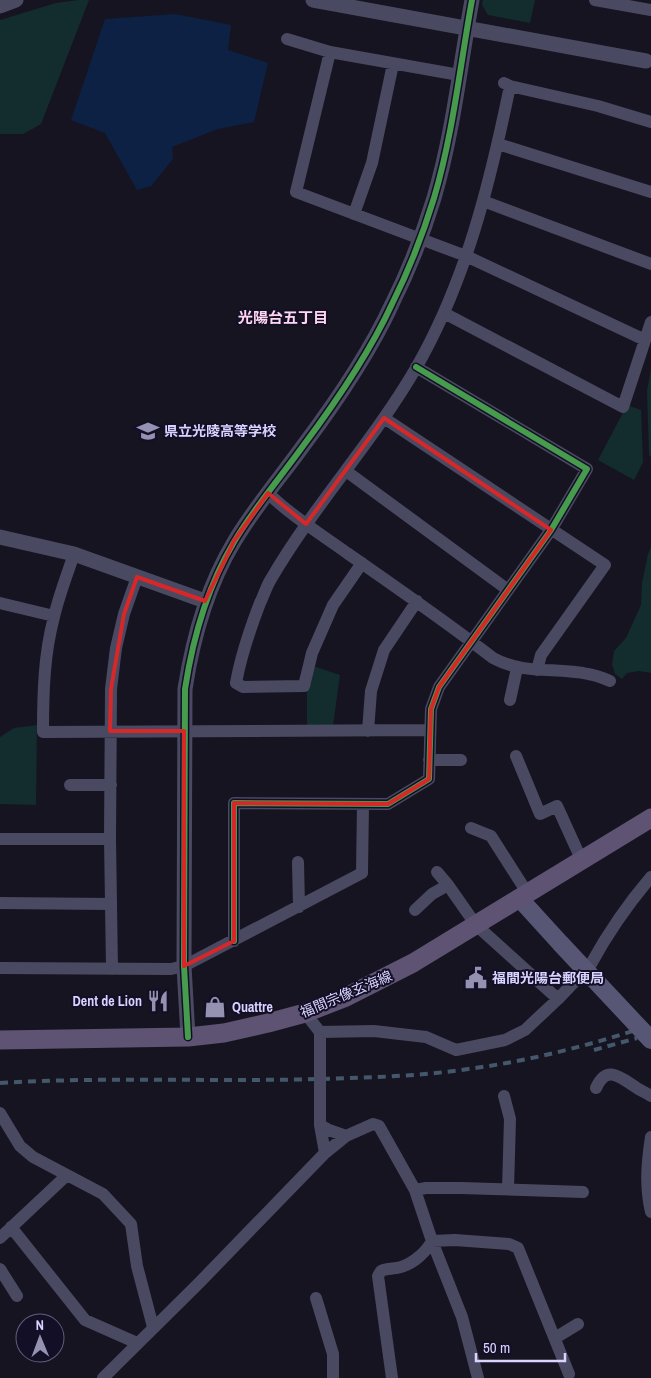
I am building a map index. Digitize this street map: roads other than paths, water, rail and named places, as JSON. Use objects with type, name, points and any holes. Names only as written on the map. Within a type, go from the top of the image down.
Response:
[{"type":"main road","name":"福間宗像玄海線","points":[[0,1040],[188,1037],[224,1033],[268,1024],[305,1013],[344,998],[413,964],[651,818]]},
{"type":"main road","points":[[524,896],[561,944],[651,1040]]},
{"type":"street","points":[[0,6],[16,0]]},
{"type":"street","points":[[313,0],[646,61]]},
{"type":"street","points":[[188,1037],[184,966],[184,731],[185,689],[190,655],[205,601],[234,542],[304,446],[348,381],[392,305],[420,239],[444,160],[472,0]]},
{"type":"street","points":[[595,0],[651,10]]},
{"type":"street","points":[[287,40],[330,52],[459,75]]},
{"type":"street","points":[[330,52],[296,192],[466,256],[645,340]]},
{"type":"street","points":[[354,214],[372,163],[393,64]]},
{"type":"street","points":[[362,563],[333,605],[312,653],[304,686],[243,687],[236,682],[249,631],[270,581],[306,524],[384,418],[416,367],[444,313],[466,256],[483,201],[498,144],[506,84],[598,106],[651,122]]},
{"type":"street","points":[[498,144],[651,192]]},
{"type":"street","points":[[483,201],[651,264]]},
{"type":"street","points":[[444,313],[623,407],[651,322]]},
{"type":"street","points":[[234,941],[234,804],[388,804],[429,779],[430,709],[439,687],[551,530],[587,469],[416,367]]},
{"type":"street","points":[[384,418],[606,565],[541,655],[537,670]]},
{"type":"street","points":[[346,471],[508,590]]},
{"type":"street","points":[[268,493],[306,524],[472,641],[493,658],[517,668],[588,674],[610,681]]},
{"type":"street","points":[[0,538],[74,554],[205,601]]},
{"type":"street","points":[[74,554],[54,616],[43,687],[43,732],[429,730]]},
{"type":"street","points":[[112,968],[110,838],[111,690],[116,648],[124,614],[137,577]]},
{"type":"street","points":[[368,731],[371,691],[384,650],[417,602]]},
{"type":"street","points":[[0,603],[54,616]]},
{"type":"street","points":[[510,700],[517,668]]},
{"type":"street","points":[[516,756],[540,814],[557,806],[582,861]]},
{"type":"street","points":[[429,760],[461,760]]},
{"type":"street","points":[[70,785],[111,785]]},
{"type":"street","points":[[0,968],[171,969],[184,966],[362,873],[362,804]]},
{"type":"street","points":[[471,828],[490,836],[524,896]]},
{"type":"street","points":[[0,839],[110,838]]},
{"type":"street","points":[[298,862],[299,907]]},
{"type":"street","points":[[437,872],[476,925],[558,999]]},
{"type":"street","points":[[591,964],[604,940],[625,909],[651,877]]},
{"type":"street","points":[[415,910],[432,894],[448,885]]},
{"type":"street","points":[[0,903],[111,904]]},
{"type":"street","points":[[320,1032],[374,1031],[426,1037],[456,1050],[504,1040],[525,1030],[576,980]]},
{"type":"street","points":[[305,1013],[320,1032],[320,1125],[325,1153]]},
{"type":"street","points":[[596,1088],[605,1076],[612,1074],[620,1076],[651,1096]]},
{"type":"street","points":[[504,1096],[510,1119],[508,1189]]},
{"type":"street","points":[[1,1119],[20,1146],[33,1157],[103,1194],[131,1224],[137,1266],[152,1327]]},
{"type":"street","points":[[103,1378],[152,1327],[199,1283],[325,1153],[346,1136],[373,1124],[379,1126],[415,1190],[432,1241],[462,1317],[478,1378]]},
{"type":"street","points":[[320,1125],[346,1136]]},
{"type":"street","points":[[651,1137],[647,1162],[647,1186],[651,1212]]},
{"type":"street","points":[[0,1238],[66,1176]]},
{"type":"street","points":[[415,1190],[426,1188],[461,1188],[583,1192]]},
{"type":"street","points":[[11,1227],[85,1320],[137,1343]]},
{"type":"street","points":[[432,1241],[455,1240],[509,1244],[518,1248],[569,1374]]},
{"type":"street","points":[[392,1378],[378,1276],[385,1269],[406,1265],[426,1251],[432,1241]]},
{"type":"street","points":[[0,1269],[17,1296]]},
{"type":"street","points":[[316,1298],[333,1354],[333,1378]]},
{"type":"street","points":[[555,1338],[578,1324]]},
{"type":"water","points":[[175,14],[231,25],[228,50],[268,63],[254,122],[218,129],[172,147],[173,159],[151,186],[137,190],[105,133],[71,120],[105,19]]},
{"type":"railway","points":[[0,1083],[87,1080],[261,1080],[423,1074],[491,1066],[537,1057],[583,1046],[651,1025]]},
{"type":"railway","points":[[594,1050],[637,1038]]},
{"type":"place","name":"県立光陵高等学校","points":[[148,431]]},
{"type":"place","name":"福間光陽台郵便局","points":[[476,978]]},
{"type":"place","name":"Dent de Lion","points":[[158,1001]]},
{"type":"place","name":"Quattre","points":[[215,1007]]},
{"type":"district","name":"光陽台五丁目","points":[[283,318]]}]
